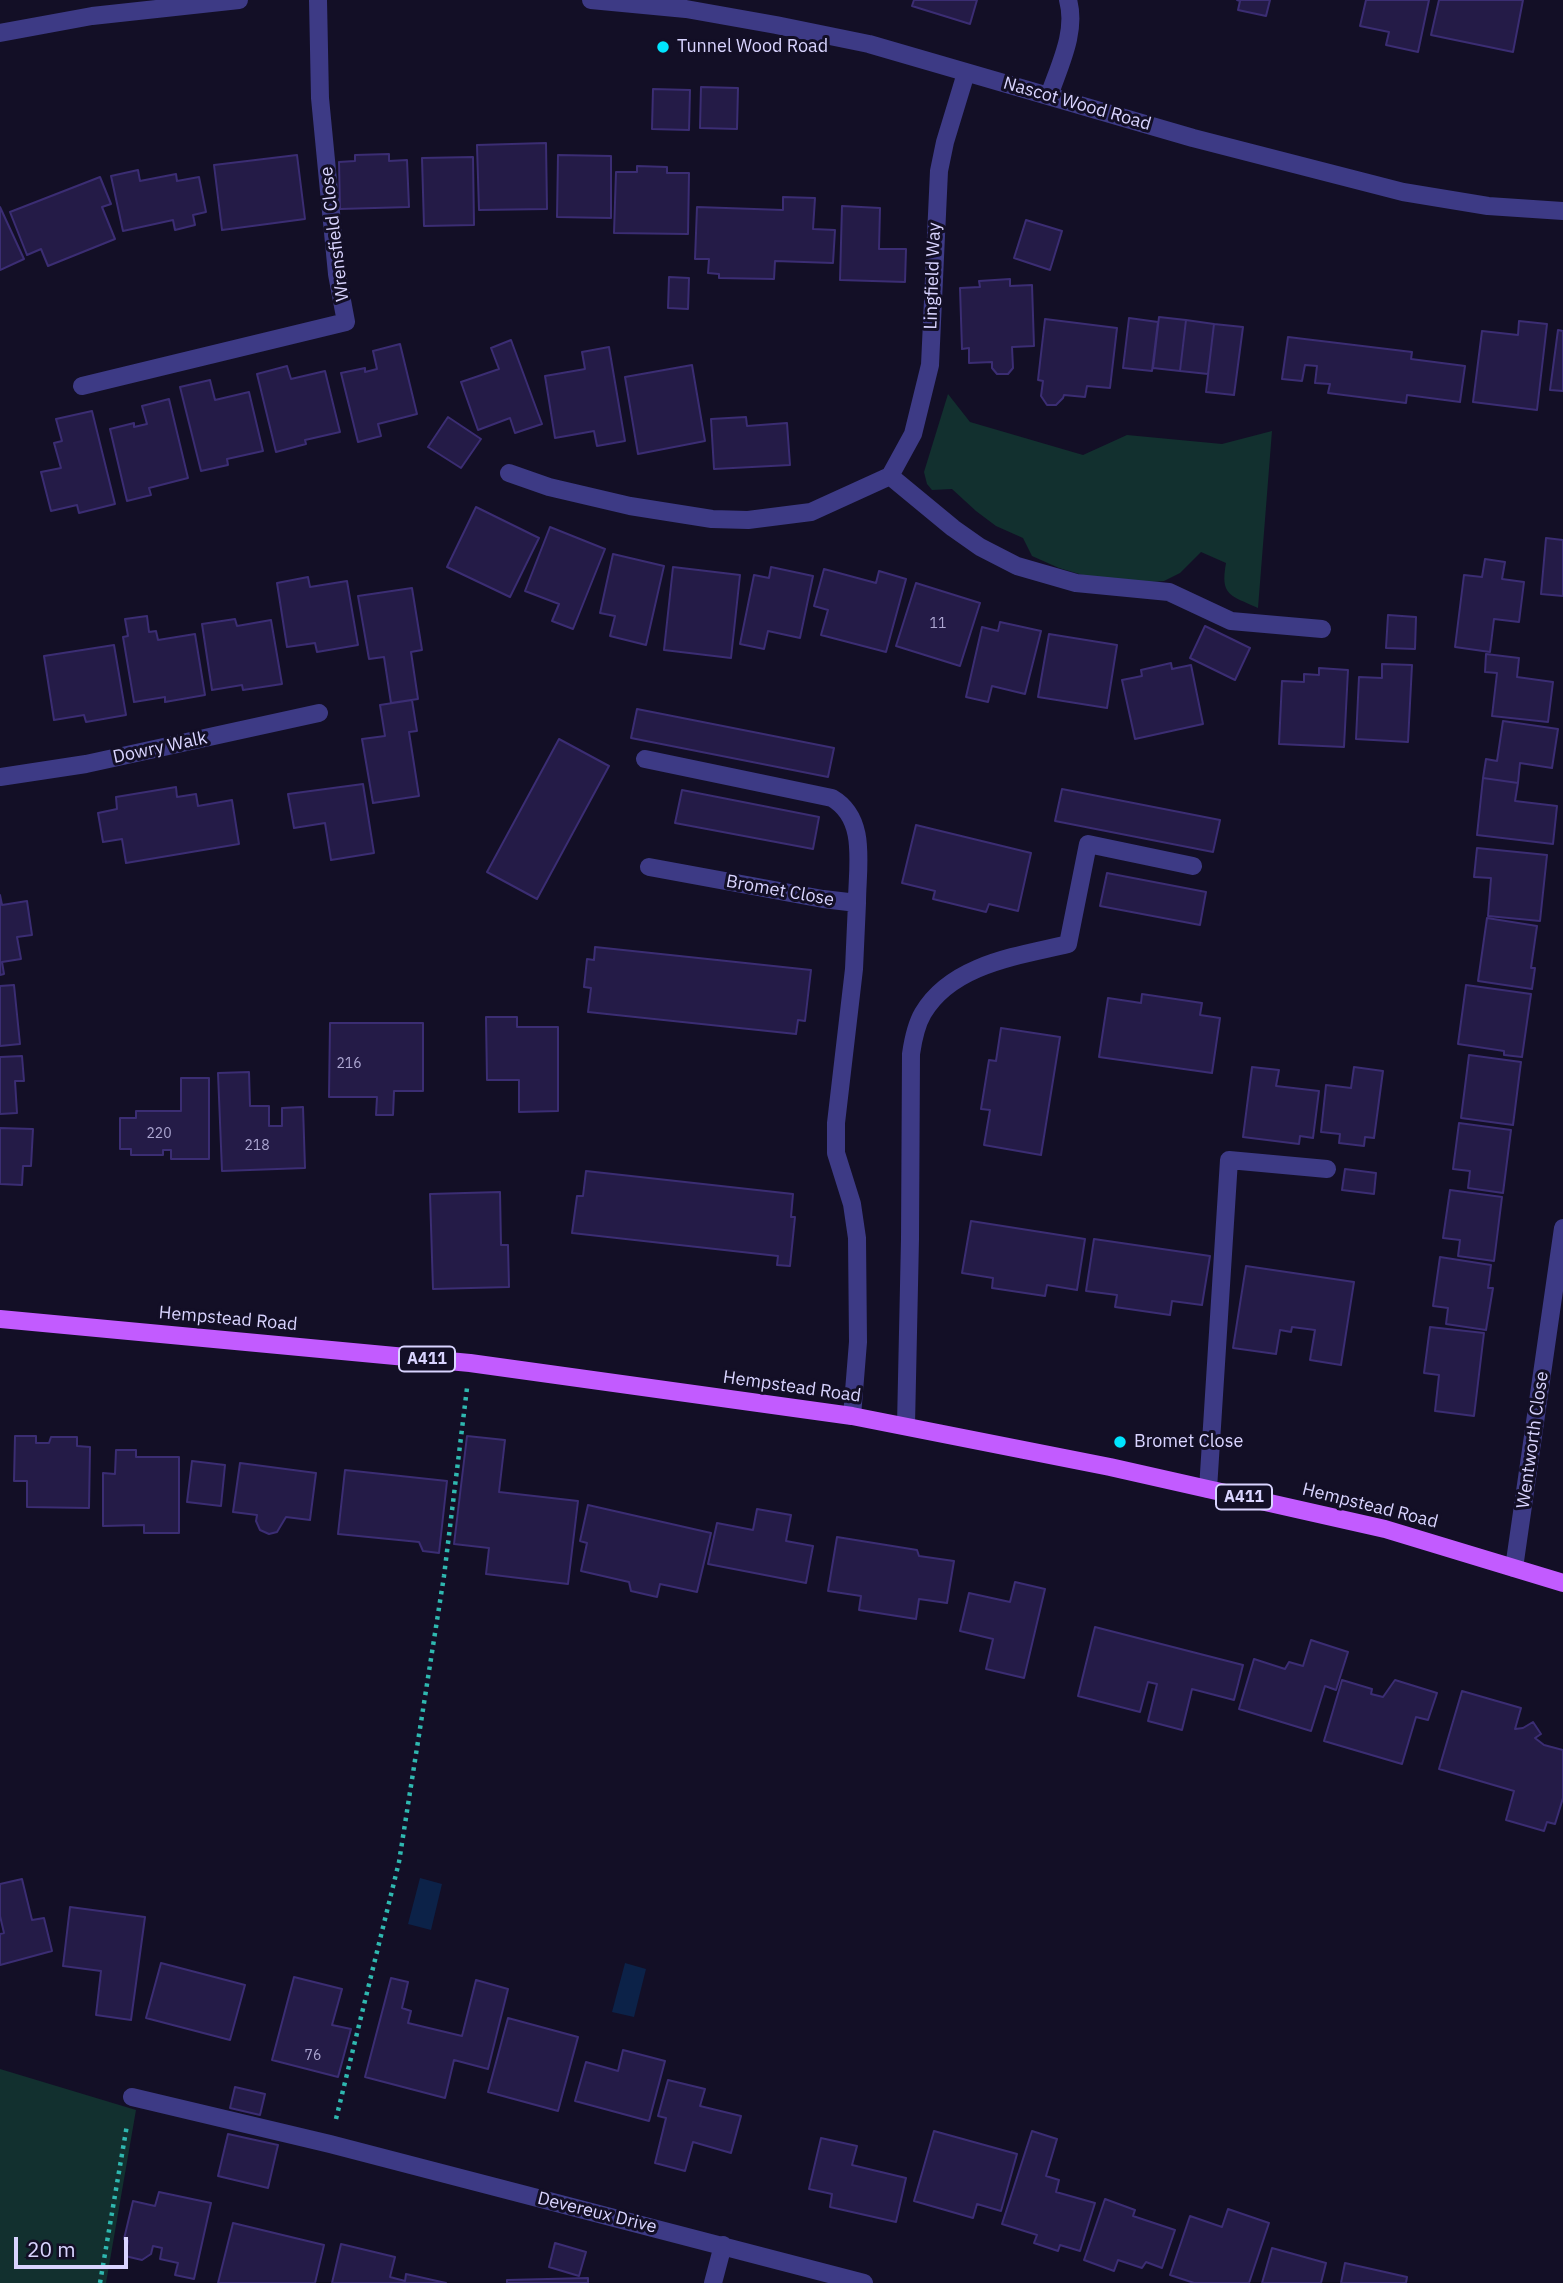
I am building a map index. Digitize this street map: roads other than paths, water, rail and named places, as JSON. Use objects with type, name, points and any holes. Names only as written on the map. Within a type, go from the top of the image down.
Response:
[{"type":"main road","name":"Hempstead Road","points":[[0,1319],[470,1363],[852,1416],[1208,1489],[1385,1530],[1563,1583]]},
{"type":"street","points":[[0,33],[92,16],[239,0]]},
{"type":"street","name":"Wrensfield Close","points":[[82,386],[346,322],[337,274],[320,98],[318,0]]},
{"type":"street","name":"Nascot Wood Road","points":[[591,0],[686,9],[776,24],[869,44],[1193,138],[1403,192],[1489,206],[1563,211]]},
{"type":"street","points":[[1049,96],[1069,33],[1072,16],[1068,0]]},
{"type":"street","name":"Lingfield Way","points":[[891,476],[913,434],[930,365],[939,171],[966,73]]},
{"type":"street","points":[[509,473],[549,487],[630,506],[682,512],[712,519],[748,520],[811,512],[891,476],[953,528],[980,547],[1017,566],[1076,583],[1170,592],[1231,621],[1322,629]]},
{"type":"street","name":"Dowry Walk","points":[[0,777],[86,764],[319,713]]},
{"type":"street","points":[[645,759],[832,797],[843,804],[851,813],[858,830],[857,903]]},
{"type":"street","points":[[906,1426],[911,1054],[923,1013],[937,995],[975,970],[1005,959],[1068,944],[1088,844],[1193,866]]},
{"type":"street","name":"Bromet Close","points":[[649,867],[822,900],[857,903],[855,969],[836,1133],[836,1153],[852,1203],[857,1238],[858,1342],[852,1416]]},
{"type":"street","points":[[1208,1489],[1229,1160],[1327,1169]]},
{"type":"street","name":"Wentworth Close","points":[[1514,1568],[1556,1332],[1563,1228]]},
{"type":"street","name":"Devereux Drive","points":[[132,2097],[330,2144],[864,2283]]},
{"type":"street","points":[[713,2283],[723,2245]]},
{"type":"water","points":[[420,1878],[442,1884],[431,1930],[408,1924]]},
{"type":"water","points":[[625,1963],[646,1969],[634,2017],[612,2012]]},
{"type":"place","name":"Tunnel Wood Road","points":[[663,47]]},
{"type":"place","name":"Bromet Close","points":[[1120,1442]]}]
